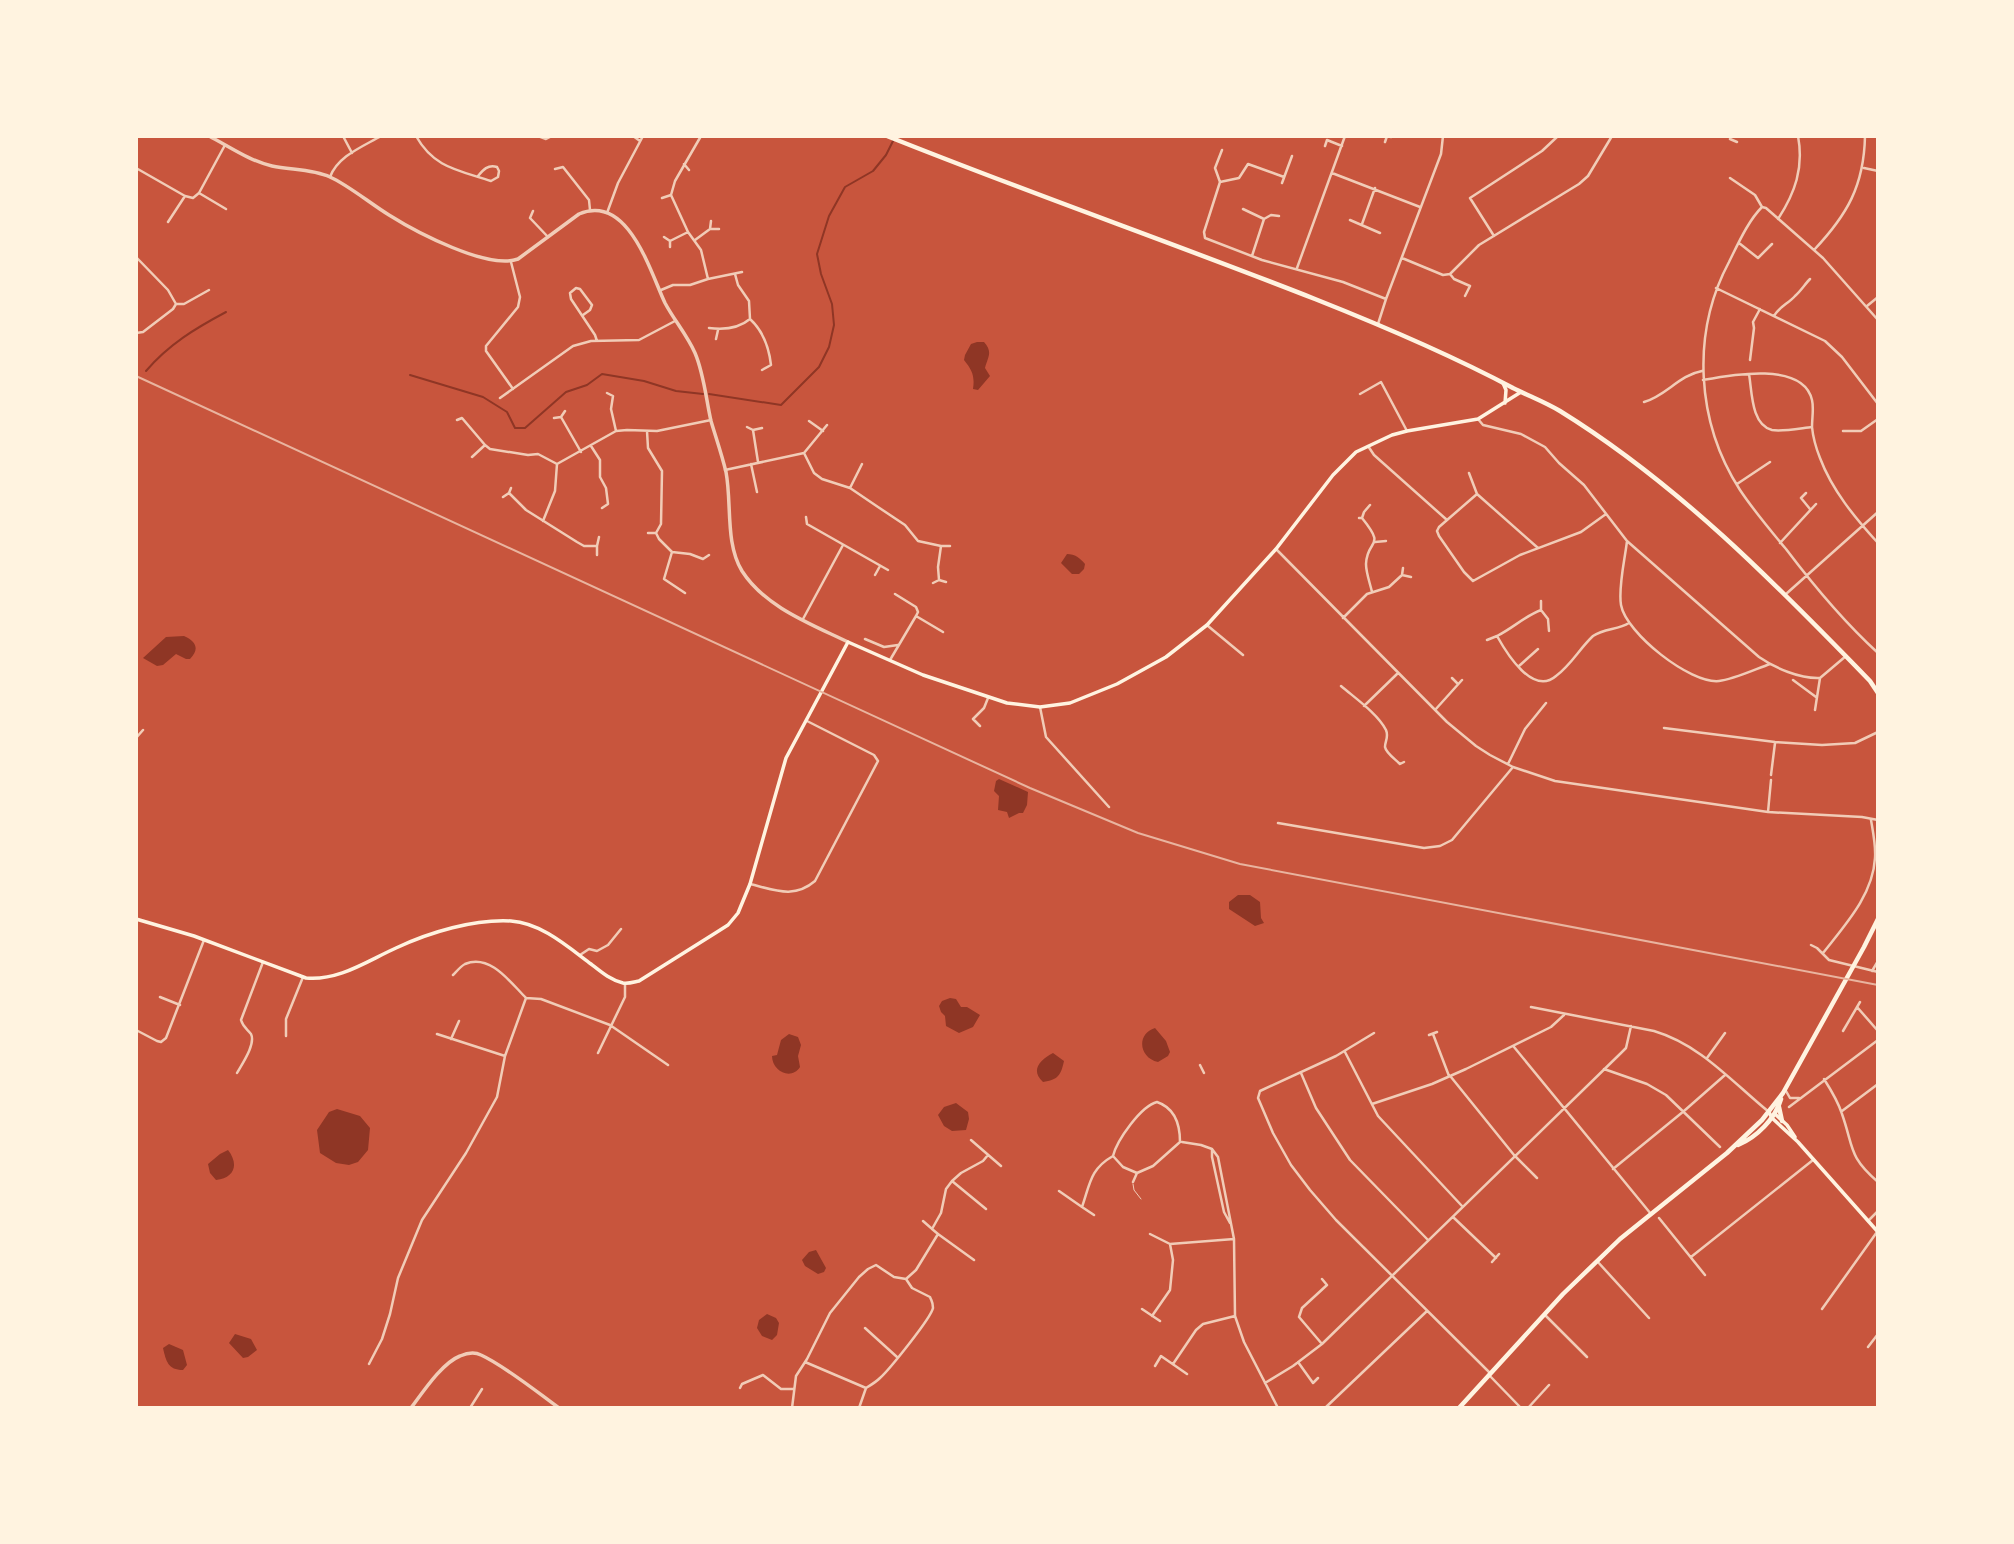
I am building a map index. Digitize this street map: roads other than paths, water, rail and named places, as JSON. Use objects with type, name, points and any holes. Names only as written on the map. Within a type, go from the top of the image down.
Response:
[{"type":"main road","points":[[888,137],[1259,276],[1378,324],[1452,357],[1558,410],[1657,479],[1696,510],[1786,594],[1870,681],[1878,693]]},
{"type":"main road","points":[[1503,383],[1506,390],[1505,403]]},
{"type":"main road","points":[[136,919],[204,940],[303,977],[321,980],[338,975],[404,944],[444,931],[492,921],[527,923],[607,977],[625,984],[639,981],[728,925],[738,913],[750,884],[786,758],[848,642],[923,675],[988,698],[1040,707],[1070,704],[1118,684],[1166,657],[1207,625],[1276,549],[1333,475],[1356,452],[1407,431],[1478,419],[1521,392]]},
{"type":"main road","points":[[1870,681],[1878,684]]},
{"type":"main road","points":[[1459,1408],[1597,1261],[1650,1214],[1734,1147],[1769,1112],[1875,929],[1877,919]]},
{"type":"main road","points":[[1734,1147],[1747,1141],[1774,1116],[1784,1090]]},
{"type":"main road","points":[[1778,1107],[1782,1121]]},
{"type":"main road","points":[[1769,1112],[1782,1121],[1877,1232]]},
{"type":"main road","points":[[1774,1116],[1798,1142]]},
{"type":"street","points":[[209,136],[257,162],[330,177],[390,216],[447,245],[490,260],[511,262],[518,259],[579,214],[590,210],[607,213],[622,223],[637,240],[660,291],[696,355],[725,470],[733,550],[742,570],[764,595],[803,620],[848,642]]},
{"type":"street","points":[[342,136],[352,153]]},
{"type":"street","points":[[330,177],[338,163],[380,136]]},
{"type":"street","points":[[416,136],[434,160],[488,181],[495,180],[499,171],[490,166],[478,176]]},
{"type":"street","points":[[538,136],[546,139],[552,136]]},
{"type":"street","points":[[607,213],[618,183],[641,139],[633,136]]},
{"type":"street","points":[[701,136],[675,181],[671,195],[688,232],[701,250],[708,279]]},
{"type":"street","points":[[1297,268],[1345,136]]},
{"type":"street","points":[[1378,324],[1441,154],[1443,136]]},
{"type":"street","points":[[1494,236],[1470,198],[1542,151],[1558,136]]},
{"type":"street","points":[[1402,258],[1443,275],[1450,274],[1474,249],[1579,184],[1588,176],[1612,136]]},
{"type":"street","points":[[1778,219],[1795,189],[1799,173],[1798,136]]},
{"type":"street","points":[[1814,250],[1845,213],[1855,194],[1863,168],[1865,136]]},
{"type":"street","points":[[1385,142],[1390,137]]},
{"type":"street","points":[[1727,143],[1730,138],[1737,142]]},
{"type":"street","points":[[1325,146],[1327,140],[1342,146]]},
{"type":"street","points":[[136,168],[192,198],[199,193],[225,145]]},
{"type":"street","points":[[1222,149],[1215,168],[1220,182],[1204,236],[1252,256],[1343,282],[1386,299]]},
{"type":"street","points":[[1282,183],[1292,156]]},
{"type":"street","points":[[684,164],[689,170]]},
{"type":"street","points":[[1220,182],[1239,178],[1248,164],[1284,177]]},
{"type":"street","points":[[555,169],[563,167],[589,200],[590,210]]},
{"type":"street","points":[[1863,168],[1878,171]]},
{"type":"street","points":[[1331,173],[1420,207]]},
{"type":"street","points":[[1730,178],[1755,195],[1762,207],[1814,250],[1878,320]]},
{"type":"street","points":[[1362,224],[1375,188]]},
{"type":"street","points":[[199,193],[226,209]]},
{"type":"street","points":[[662,198],[671,195]]},
{"type":"street","points":[[168,222],[185,196]]},
{"type":"street","points":[[1762,207],[1739,243],[1716,288],[1708,316],[1703,380],[1715,439],[1737,484],[1780,543],[1878,653]]},
{"type":"street","points":[[1243,209],[1264,219]]},
{"type":"street","points":[[533,211],[530,218],[548,237]]},
{"type":"street","points":[[1252,256],[1264,219],[1271,215],[1279,216]]},
{"type":"street","points":[[1350,220],[1380,233]]},
{"type":"street","points":[[710,229],[711,221]]},
{"type":"street","points":[[695,240],[710,229],[719,229]]},
{"type":"street","points":[[670,241],[688,232]]},
{"type":"street","points":[[664,237],[670,241]]},
{"type":"street","points":[[670,241],[670,247]]},
{"type":"street","points":[[1739,243],[1758,258],[1772,244]]},
{"type":"street","points":[[136,257],[168,290],[176,304]]},
{"type":"street","points":[[511,262],[520,297],[518,307],[486,346],[486,351],[513,389]]},
{"type":"street","points":[[660,291],[673,285],[690,285],[742,272]]},
{"type":"street","points":[[735,274],[738,285],[750,302],[750,318],[762,332],[771,365],[776,368]]},
{"type":"street","points":[[1450,274],[1454,279],[1470,286],[1465,296]]},
{"type":"street","points":[[1774,316],[1810,279]]},
{"type":"street","points":[[583,316],[592,305],[580,289],[576,288],[570,293],[571,299],[597,341]]},
{"type":"street","points":[[1716,288],[1830,345],[1878,404]]},
{"type":"street","points":[[176,304],[184,304],[209,290]]},
{"type":"street","points":[[1468,290],[1474,293]]},
{"type":"street","points":[[1867,306],[1878,298]]},
{"type":"street","points":[[136,333],[143,331],[176,304]]},
{"type":"street","points":[[1750,360],[1747,354],[1752,348],[1753,322],[1760,309]]},
{"type":"street","points":[[709,328],[718,330],[737,327],[750,318]]},
{"type":"street","points":[[500,398],[573,346],[597,341],[639,340],[676,321]]},
{"type":"street","points":[[716,339],[718,330]]},
{"type":"street","points":[[762,370],[771,365]]},
{"type":"street","points":[[1644,402],[1662,394],[1690,373],[1703,371]]},
{"type":"street","points":[[1703,380],[1749,374],[1780,375],[1798,381],[1812,400],[1812,427],[1824,468],[1839,494],[1878,543]]},
{"type":"street","points":[[1749,374],[1757,418],[1762,425],[1776,430],[1812,427]]},
{"type":"street","points":[[1360,394],[1380,380],[1407,431]]},
{"type":"street","points":[[607,393],[619,395]]},
{"type":"street","points":[[613,396],[611,409],[616,431]]},
{"type":"street","points":[[554,418],[561,417],[565,411]]},
{"type":"street","points":[[457,420],[467,413]]},
{"type":"street","points":[[561,417],[581,452]]},
{"type":"street","points":[[463,418],[485,445],[494,450],[541,455],[557,464]]},
{"type":"street","points":[[1478,419],[1483,425],[1521,434],[1540,443],[1584,485],[1627,541],[1759,657],[1803,676],[1819,678]]},
{"type":"street","points":[[1843,431],[1861,431],[1878,419]]},
{"type":"street","points":[[557,464],[616,431],[657,431],[711,420]]},
{"type":"street","points":[[809,421],[823,431]]},
{"type":"street","points":[[725,470],[804,453],[827,425]]},
{"type":"street","points":[[747,427],[753,430],[762,428]]},
{"type":"street","points":[[648,430],[648,448],[662,471],[661,524],[656,533]]},
{"type":"street","points":[[753,430],[758,462]]},
{"type":"street","points":[[1861,431],[1863,438]]},
{"type":"street","points":[[472,457],[485,445]]},
{"type":"street","points":[[591,446],[600,460],[600,477],[606,488],[608,504]]},
{"type":"street","points":[[1368,446],[1374,455],[1447,520]]},
{"type":"street","points":[[804,453],[814,472],[822,479],[850,488],[905,525],[918,541],[950,546]]},
{"type":"street","points":[[1737,484],[1770,462]]},
{"type":"street","points":[[543,521],[555,491],[557,464]]},
{"type":"street","points":[[751,464],[757,492]]},
{"type":"street","points":[[850,488],[862,464]]},
{"type":"street","points":[[1469,473],[1477,494],[1538,548]]},
{"type":"street","points":[[502,497],[509,494],[511,488]]},
{"type":"street","points":[[1806,493],[1801,498],[1810,509]]},
{"type":"street","points":[[509,494],[526,510],[577,542],[584,546],[597,546]]},
{"type":"street","points":[[1477,494],[1438,527],[1437,531],[1438,536],[1473,581],[1520,555],[1581,532],[1606,514]]},
{"type":"street","points":[[608,504],[614,507]]},
{"type":"street","points":[[602,508],[608,504]]},
{"type":"street","points":[[1780,543],[1816,504]]},
{"type":"street","points":[[1370,505],[1361,518],[1375,536],[1366,561],[1372,592]]},
{"type":"street","points":[[1786,594],[1878,512]]},
{"type":"street","points":[[806,517],[807,524]]},
{"type":"street","points":[[801,527],[807,524]]},
{"type":"street","points":[[807,524],[888,570]]},
{"type":"street","points":[[648,533],[656,533]]},
{"type":"street","points":[[656,533],[672,552],[703,559]]},
{"type":"street","points":[[597,555],[599,537]]},
{"type":"street","points":[[1375,542],[1386,541]]},
{"type":"street","points":[[1627,541],[1621,604],[1629,623],[1658,651],[1695,677],[1718,682],[1770,664]]},
{"type":"street","points":[[803,620],[843,545]]},
{"type":"street","points":[[939,580],[941,546]]},
{"type":"street","points":[[1276,549],[1439,714],[1476,746],[1513,767],[1555,780],[1768,812],[1878,820]]},
{"type":"street","points":[[672,552],[664,579],[685,593]]},
{"type":"street","points":[[703,559],[709,555]]},
{"type":"street","points":[[703,559],[704,564]]},
{"type":"street","points":[[875,575],[880,566]]},
{"type":"street","points":[[1343,618],[1362,598],[1389,587],[1402,575],[1402,568]]},
{"type":"street","points":[[1402,575],[1411,577]]},
{"type":"street","points":[[933,583],[939,580],[946,582]]},
{"type":"street","points":[[890,660],[918,612],[916,607],[895,594]]},
{"type":"street","points":[[1541,601],[1541,610],[1548,619],[1549,631]]},
{"type":"street","points":[[1488,640],[1541,610]]},
{"type":"street","points":[[916,616],[943,632]]},
{"type":"street","points":[[1497,636],[1505,651],[1519,666],[1533,680],[1542,682],[1550,681],[1565,668],[1595,635],[1629,623]]},
{"type":"street","points":[[1207,625],[1243,655]]},
{"type":"street","points":[[865,639],[886,647],[898,645]]},
{"type":"street","points":[[1519,666],[1538,649]]},
{"type":"street","points":[[1815,709],[1819,678],[1846,656]]},
{"type":"street","points":[[1364,706],[1398,673]]},
{"type":"street","points":[[1452,678],[1458,684]]},
{"type":"street","points":[[1435,710],[1462,680]]},
{"type":"street","points":[[1793,680],[1816,696]]},
{"type":"street","points":[[1342,686],[1386,731],[1385,750],[1399,764]]},
{"type":"street","points":[[980,726],[974,719],[984,708],[988,698]]},
{"type":"street","points":[[1508,764],[1525,729],[1546,703]]},
{"type":"street","points":[[1040,707],[1046,737],[1109,807]]},
{"type":"street","points":[[750,884],[786,893],[806,888],[815,881],[878,761],[874,755],[806,720]]},
{"type":"street","points":[[1664,728],[1822,746],[1855,743],[1878,732]]},
{"type":"street","points":[[136,738],[143,730]]},
{"type":"street","points":[[1771,775],[1775,742]]},
{"type":"street","points":[[1397,769],[1399,764],[1404,762]]},
{"type":"street","points":[[1278,823],[1424,848],[1440,846],[1452,840],[1513,767]]},
{"type":"street","points":[[1768,812],[1771,780]]},
{"type":"street","points":[[1823,953],[1862,900],[1869,886],[1874,871],[1875,851],[1871,820]]},
{"type":"street","points":[[579,956],[589,949],[597,951],[608,945],[621,929]]},
{"type":"street","points":[[136,1030],[157,1041],[164,1040],[204,940]]},
{"type":"street","points":[[1811,945],[1829,960],[1878,972]]},
{"type":"street","points":[[1872,971],[1878,961]]},
{"type":"street","points":[[237,1073],[252,1041],[241,1020],[263,962]]},
{"type":"street","points":[[453,975],[464,964],[487,963],[526,998],[541,999],[610,1025],[668,1065]]},
{"type":"street","points":[[286,1036],[286,1019],[303,977]]},
{"type":"street","points":[[598,1054],[625,997],[625,984]]},
{"type":"street","points":[[160,997],[180,1005]]},
{"type":"street","points":[[369,1364],[382,1339],[398,1278],[422,1220],[466,1153],[497,1097],[505,1056],[526,998]]},
{"type":"street","points":[[1843,1031],[1860,1002]]},
{"type":"street","points":[[1531,1007],[1655,1031],[1673,1037],[1707,1058],[1769,1112]]},
{"type":"street","points":[[1857,1007],[1878,1031]]},
{"type":"street","points":[[1371,1104],[1450,1076],[1514,1047],[1551,1027],[1566,1013]]},
{"type":"street","points":[[451,1039],[458,1021]]},
{"type":"street","points":[[1265,1383],[1298,1363],[1322,1344],[1626,1048],[1630,1026]]},
{"type":"street","points":[[1707,1058],[1725,1033]]},
{"type":"street","points":[[437,1034],[505,1056]]},
{"type":"street","points":[[1374,1034],[1345,1052],[1260,1091],[1258,1095],[1273,1133],[1291,1165],[1336,1220],[1521,1408]]},
{"type":"street","points":[[1433,1034],[1450,1076],[1514,1156],[1537,1178]]},
{"type":"street","points":[[1788,1107],[1878,1040]]},
{"type":"street","points":[[1514,1047],[1650,1214]]},
{"type":"street","points":[[1345,1052],[1371,1104],[1389,1129],[1462,1206]]},
{"type":"street","points":[[1200,1065],[1204,1073]]},
{"type":"street","points":[[1604,1069],[1647,1084],[1666,1095],[1720,1147]]},
{"type":"street","points":[[1301,1073],[1317,1108],[1350,1160],[1428,1240]]},
{"type":"street","points":[[1613,1169],[1725,1075]]},
{"type":"street","points":[[1824,1079],[1842,1111],[1856,1160],[1878,1182]]},
{"type":"street","points":[[1842,1111],[1878,1084]]},
{"type":"street","points":[[1784,1090],[1789,1097],[1799,1098]]},
{"type":"street","points":[[1082,1207],[1091,1176],[1101,1163],[1112,1156],[1115,1146],[1146,1107],[1157,1102],[1168,1106],[1177,1121],[1180,1142]]},
{"type":"street","points":[[971,1140],[1001,1166]]},
{"type":"street","points":[[1132,1182],[1137,1173],[1153,1166],[1180,1142],[1201,1144],[1212,1149],[1218,1157],[1234,1239],[1235,1316],[1244,1342],[1278,1408]]},
{"type":"street","points":[[932,1229],[941,1213],[946,1189],[961,1173],[983,1161],[988,1154]]},
{"type":"street","points":[[1112,1156],[1123,1167],[1137,1173]]},
{"type":"street","points":[[1691,1257],[1813,1160]]},
{"type":"street","points":[[952,1181],[986,1209]]},
{"type":"street","points":[[1059,1191],[1094,1215]]},
{"type":"street","points":[[973,1198],[979,1195]]},
{"type":"street","points":[[1868,1221],[1878,1210]]},
{"type":"street","points":[[1452,1217],[1496,1258]]},
{"type":"street","points":[[1659,1218],[1705,1275]]},
{"type":"street","points":[[923,1222],[974,1260]]},
{"type":"street","points":[[1822,1309],[1877,1232]]},
{"type":"street","points":[[906,1279],[916,1270],[938,1234]]},
{"type":"street","points":[[1150,1234],[1170,1244],[1234,1239]]},
{"type":"street","points":[[1152,1316],[1170,1290],[1170,1244]]},
{"type":"street","points":[[1492,1262],[1499,1254]]},
{"type":"street","points":[[965,1262],[968,1256]]},
{"type":"street","points":[[1597,1261],[1649,1318]]},
{"type":"street","points":[[792,1408],[796,1377],[830,1313],[868,1269],[876,1265],[894,1277],[906,1279],[912,1288],[930,1297],[933,1302],[932,1311],[880,1379],[866,1388],[859,1408]]},
{"type":"street","points":[[1322,1279],[1331,1289]]},
{"type":"street","points":[[1322,1344],[1301,1321],[1299,1314],[1327,1285]]},
{"type":"street","points":[[1142,1309],[1160,1321]]},
{"type":"street","points":[[1325,1408],[1427,1311]]},
{"type":"street","points":[[1545,1314],[1587,1357]]},
{"type":"street","points":[[1173,1364],[1203,1324],[1235,1316]]},
{"type":"street","points":[[870,1331],[874,1326]]},
{"type":"street","points":[[865,1328],[897,1357]]},
{"type":"street","points":[[1868,1347],[1878,1334]]},
{"type":"street","points":[[411,1408],[450,1362],[458,1356],[473,1353],[502,1368],[559,1408]]},
{"type":"street","points":[[1155,1366],[1161,1356],[1187,1374]]},
{"type":"street","points":[[805,1362],[866,1388]]},
{"type":"street","points":[[1298,1363],[1312,1383],[1318,1378]]},
{"type":"street","points":[[763,1370],[763,1375]]},
{"type":"street","points":[[763,1375],[781,1389],[793,1389]]},
{"type":"street","points":[[740,1388],[763,1375]]},
{"type":"street","points":[[1528,1408],[1549,1385]]},
{"type":"street","points":[[478,1408],[471,1406],[482,1389]]},
{"type":"lane","points":[[1132,1182],[1141,1199]]},
{"type":"waterway","points":[[709,394],[781,405],[819,367],[829,347],[834,325],[832,304],[817,254],[829,216],[845,187],[873,171],[893,141]]},
{"type":"waterway","points":[[146,371],[183,337],[226,312]]},
{"type":"waterway","points":[[410,375],[483,397],[507,412],[515,428],[525,428],[566,392],[587,385],[602,374],[644,381],[676,391],[703,394]]},
{"type":"railway","points":[[136,376],[1030,788],[1138,833],[1240,864],[1878,985]]}]
